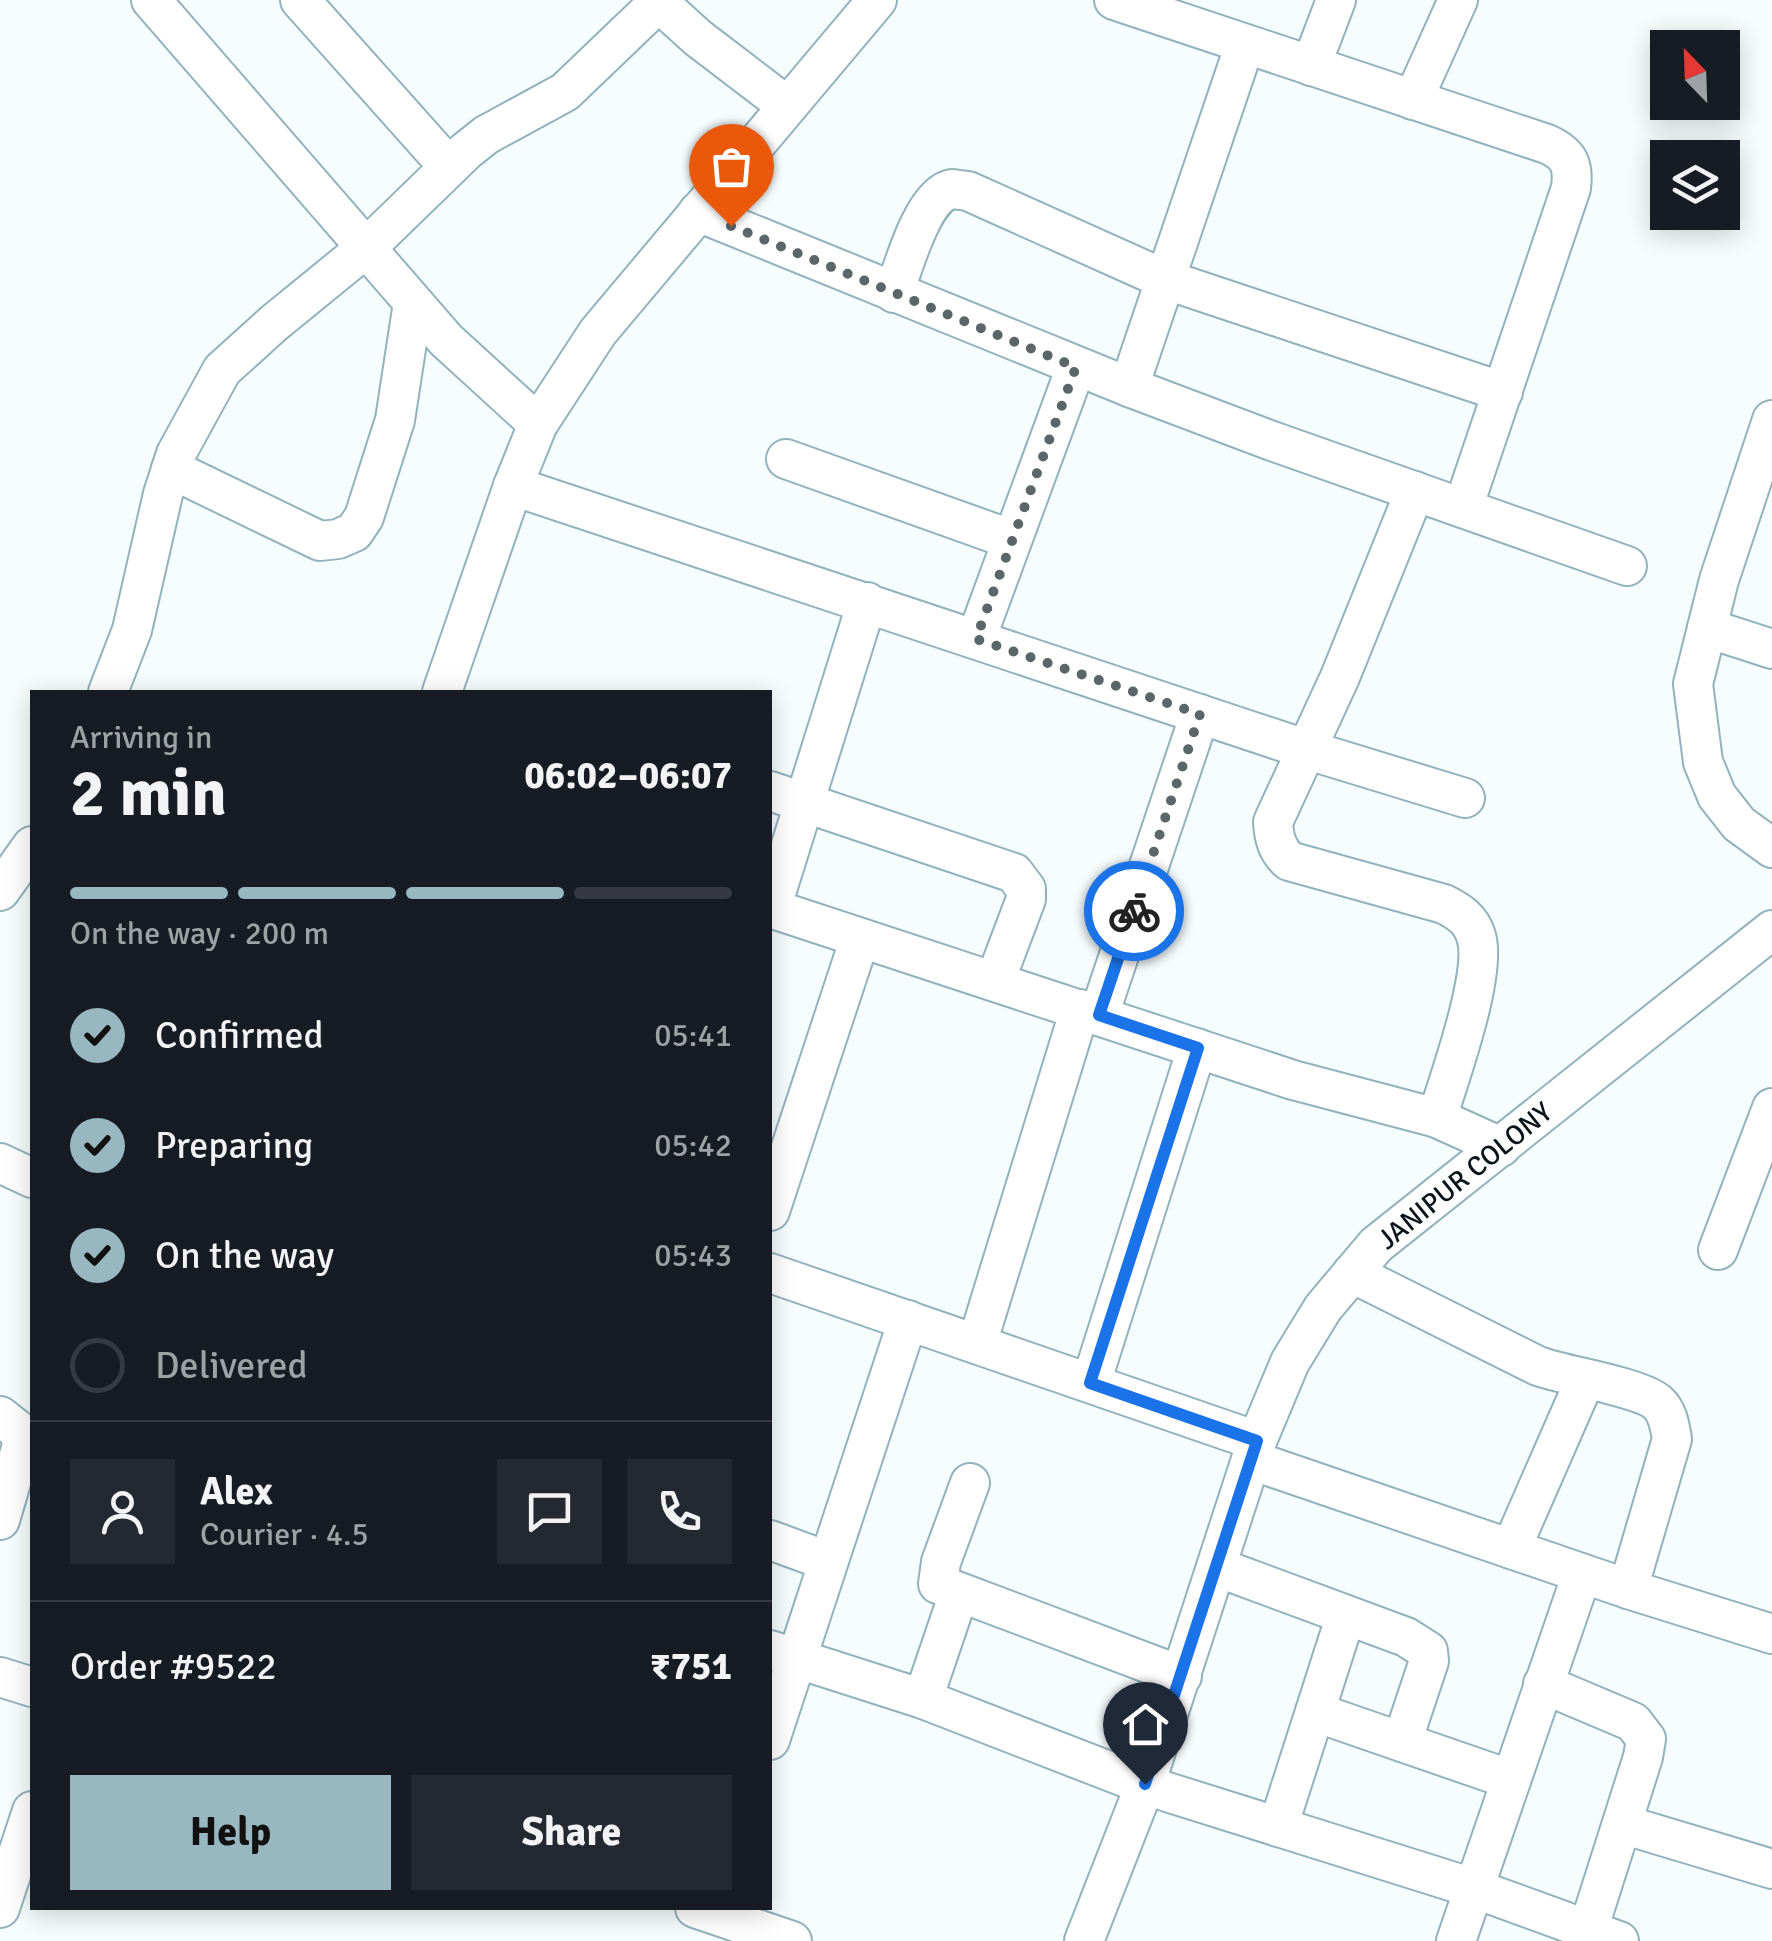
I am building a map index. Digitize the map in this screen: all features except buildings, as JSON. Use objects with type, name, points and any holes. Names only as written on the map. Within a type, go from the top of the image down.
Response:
[{"type":"street","points":[[152,0],[446,340],[538,424]]},
{"type":"street","points":[[300,0],[449,167]]},
{"type":"street","points":[[454,689],[513,486],[538,424],[598,332],[877,0]]},
{"type":"street","points":[[1114,0],[1547,144],[1559,150],[1572,166],[1571,188],[1464,508]]},
{"type":"street","points":[[1311,66],[1336,0]]},
{"type":"street","points":[[1412,100],[1458,0]]},
{"type":"street","points":[[109,690],[132,630],[171,470],[222,370],[274,322],[366,248],[449,167],[486,136],[565,92],[659,1],[698,38],[788,106]]},
{"type":"street","points":[[1129,387],[1245,44]]},
{"type":"street","points":[[894,293],[930,206],[952,189],[968,192],[1164,278],[1503,392]]},
{"type":"street","points":[[698,212],[1076,367],[1627,566]]},
{"type":"street","points":[[171,470],[320,540],[338,540],[354,532],[364,517],[395,420],[413,303]]},
{"type":"street","points":[[976,639],[1076,367]]},
{"type":"street","points":[[1771,428],[1719,580],[1693,684],[1703,762],[1717,796],[1740,824],[1772,848]]},
{"type":"street","points":[[786,460],[1010,539]]},
{"type":"street","points":[[513,486],[1308,750],[1465,798]]},
{"type":"street","points":[[1415,491],[1308,750],[1273,822],[1280,853],[1289,861],[1444,904],[1472,925],[1478,939],[1479,960],[1437,1118]]},
{"type":"street","points":[[772,901],[787,797],[867,602]]},
{"type":"street","points":[[1707,628],[1772,649]]},
{"type":"street","points":[[977,1344],[1089,1012],[1200,714]]},
{"type":"street","points":[[787,797],[1014,873],[1026,889],[1026,899],[996,982]]},
{"type":"street","points":[[0,891],[30,849]]},
{"type":"street","points":[[772,908],[1293,1080],[1437,1118],[1501,1147]]},
{"type":"street","name":"JANIPUR COLONY","points":[[1084,1941],[1145,1784],[1254,1451],[1290,1362],[1322,1308],[1376,1246],[1772,930]]},
{"type":"street","points":[[772,1205],[860,938]]},
{"type":"street","points":[[1090,1383],[1198,1048]]},
{"type":"street","points":[[1718,1250],[1758,1191],[1772,1108]]},
{"type":"street","points":[[772,1273],[1090,1383],[1511,1550],[1772,1634]]},
{"type":"street","points":[[1352,1273],[1510,1354],[1585,1380],[1639,1393],[1658,1403],[1668,1419],[1672,1440],[1628,1590]]},
{"type":"street","points":[[772,1726],[782,1655],[827,1562],[908,1320]]},
{"type":"street","points":[[1511,1550],[1585,1380]]},
{"type":"street","points":[[0,1416],[19,1431],[22,1445],[0,1520]]},
{"type":"street","points":[[970,1482],[937,1576],[938,1584],[1182,1676]]},
{"type":"street","points":[[772,1541],[827,1562]]},
{"type":"street","points":[[1217,1567],[1406,1637],[1428,1651],[1402,1742]]},
{"type":"street","points":[[1456,1941],[1582,1574]]},
{"type":"street","points":[[924,1699],[959,1593]]},
{"type":"street","points":[[1278,1826],[1346,1615]]},
{"type":"street","points":[[782,1655],[924,1699],[1145,1784],[1472,1888],[1603,1935],[1622,1824],[1646,1739],[1633,1722],[1543,1684]]},
{"type":"street","points":[[0,1677],[30,1686]]},
{"type":"street","points":[[1315,1712],[1510,1779]]},
{"type":"street","points":[[0,1908],[30,1817]]},
{"type":"street","points":[[1622,1824],[1772,1870]]},
{"type":"street","points":[[710,1910],[792,1941]]},
{"type":"way so far","points":[[731,226],[1076,367],[976,639],[1200,714],[1134,911]]},
{"type":"route","points":[[1134,911],[1099,1015],[1198,1048],[1090,1383],[1257,1441],[1145,1784]]}]
